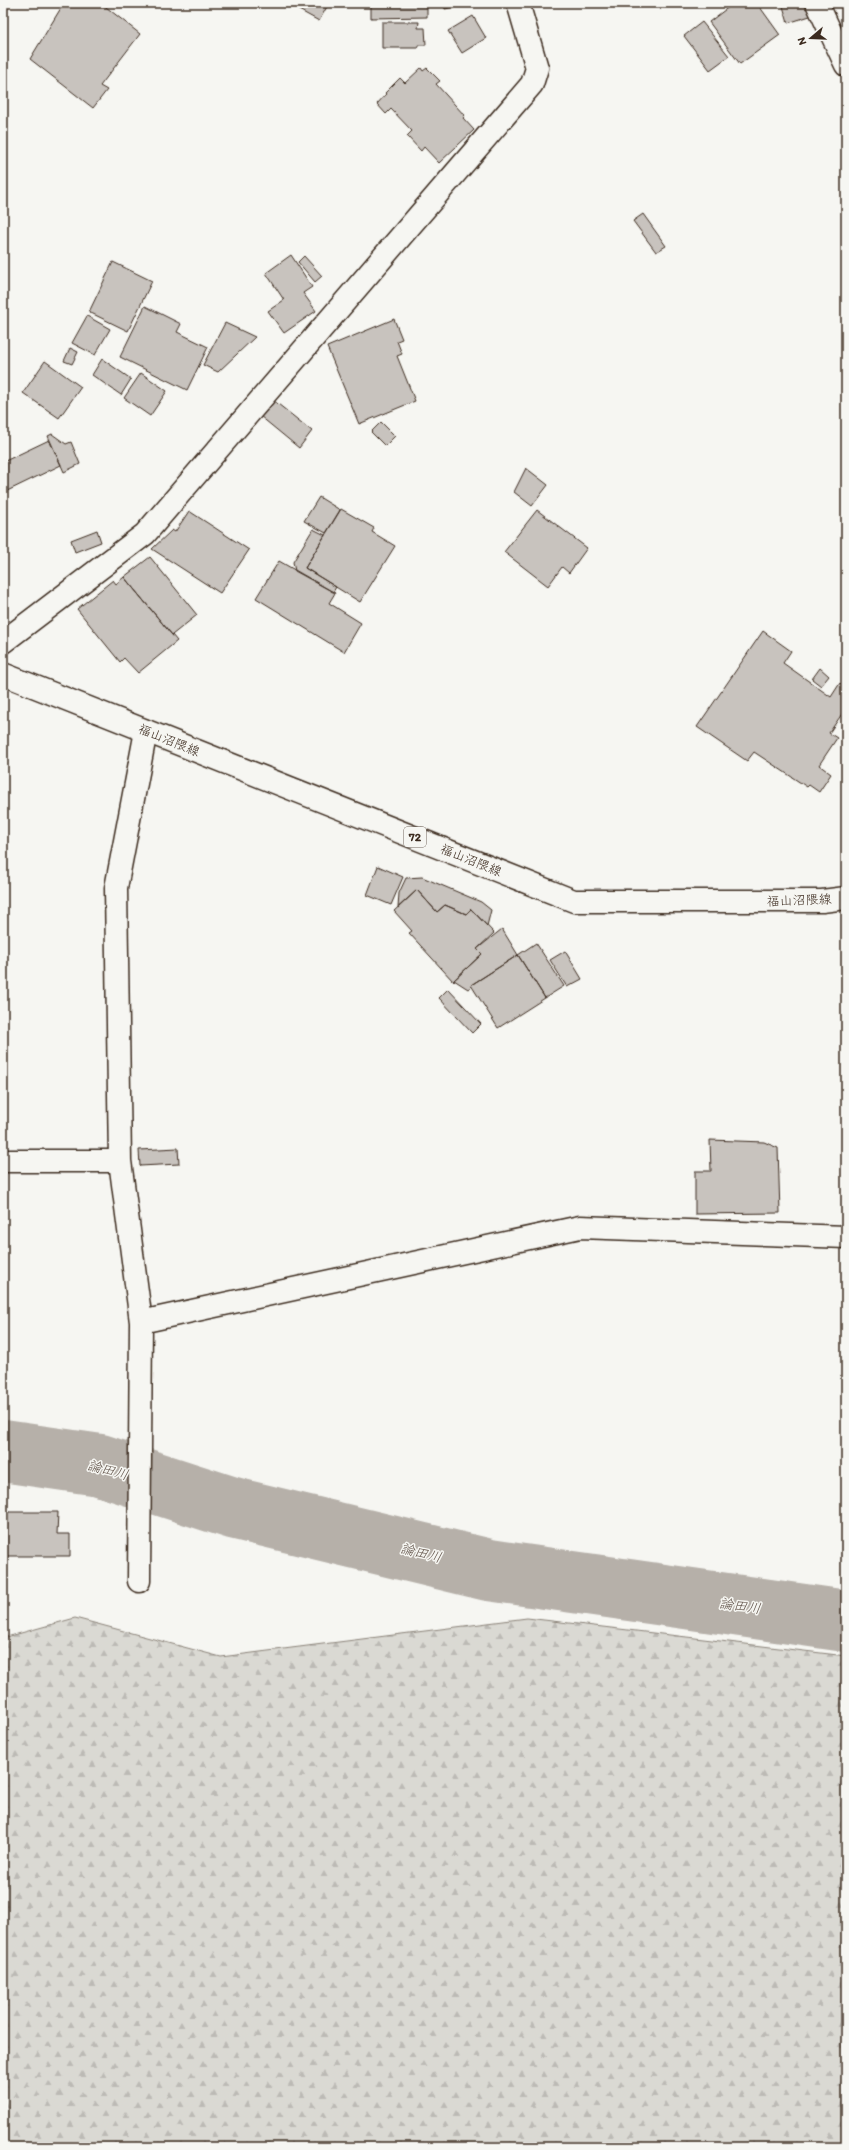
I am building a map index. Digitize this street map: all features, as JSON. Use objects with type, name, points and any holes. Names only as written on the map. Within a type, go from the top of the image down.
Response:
[{"type":"street","points":[[3,642],[145,534],[532,84],[537,68],[518,3]]},
{"type":"street","points":[[818,3],[846,65]]},
{"type":"street","name":"福山沼隈線","points":[[3,674],[574,901],[822,902],[846,898]]},
{"type":"street","points":[[139,1581],[141,1322],[120,1161],[116,888],[146,731]]},
{"type":"street","points":[[3,1161],[120,1161]]},
{"type":"street","points":[[141,1322],[580,1227],[846,1237]]},
{"type":"green space","points":[[75,1618],[221,1657],[527,1618],[846,1656],[846,2147],[3,2147],[3,1638]]},
{"type":"building","points":[[64,3],[101,3],[140,34],[100,86],[107,90],[93,108],[30,59]]},
{"type":"building","points":[[286,3],[329,3],[319,21]]},
{"type":"building","points":[[371,3],[427,3],[427,17],[371,18]]},
{"type":"building","points":[[444,3],[472,3],[445,9]]},
{"type":"building","points":[[734,3],[757,3],[780,35],[740,64],[709,22]]},
{"type":"building","points":[[782,3],[810,3],[813,15],[788,23]]},
{"type":"building","points":[[473,16],[486,38],[462,53],[448,31]]},
{"type":"building","points":[[382,22],[419,22],[418,28],[425,28],[426,45],[418,45],[418,48],[382,48]]},
{"type":"building","points":[[702,22],[729,56],[710,70],[684,36]]},
{"type":"building","points":[[421,68],[423,71],[427,68],[440,81],[436,84],[465,116],[463,118],[474,130],[439,163],[424,147],[421,151],[407,136],[412,131],[391,109],[386,114],[377,104],[386,94],[385,93],[400,78],[405,83]]},
{"type":"building","points":[[643,214],[666,246],[656,252],[633,221]]},
{"type":"building","points":[[291,255],[312,287],[303,293],[316,311],[284,333],[268,311],[284,300],[266,273]]},
{"type":"building","points":[[304,256],[322,276],[315,282],[298,262]]},
{"type":"building","points":[[113,262],[152,281],[128,331],[89,312]]},
{"type":"building","points":[[145,306],[181,324],[177,332],[208,347],[187,390],[120,357]]},
{"type":"building","points":[[87,316],[110,329],[95,355],[72,343]]},
{"type":"building","points":[[394,319],[402,339],[397,341],[402,354],[397,356],[415,401],[359,424],[327,347]]},
{"type":"building","points":[[225,323],[255,337],[218,372],[203,365]]},
{"type":"building","points":[[70,348],[78,352],[72,364],[64,361]]},
{"type":"building","points":[[102,359],[131,379],[121,395],[92,375]]},
{"type":"building","points":[[45,361],[81,387],[59,418],[23,393]]},
{"type":"building","points":[[141,373],[167,391],[150,416],[124,398]]},
{"type":"building","points":[[273,400],[312,431],[299,448],[260,416]]},
{"type":"building","points":[[381,422],[395,436],[385,446],[371,432]]},
{"type":"building","points":[[52,434],[66,444],[71,442],[80,464],[64,472],[48,436]]},
{"type":"building","points":[[49,440],[61,465],[3,493],[3,462]]},
{"type":"building","points":[[526,468],[548,485],[532,506],[514,492]]},
{"type":"building","points":[[319,497],[340,510],[326,533],[304,521]]},
{"type":"building","points":[[341,509],[374,528],[372,532],[395,546],[360,602],[305,568]]},
{"type":"building","points":[[537,510],[587,548],[569,573],[562,567],[548,586],[504,552]]},
{"type":"building","points":[[189,511],[249,550],[220,593],[152,549],[172,530],[175,532]]},
{"type":"building","points":[[313,529],[325,535],[305,568],[336,587],[333,592],[295,571],[293,562]]},
{"type":"building","points":[[97,530],[101,542],[75,552],[71,540]]},
{"type":"building","points":[[150,557],[197,615],[172,635],[124,577]]},
{"type":"building","points":[[279,561],[335,593],[329,603],[361,623],[344,652],[256,598]]},
{"type":"building","points":[[124,577],[177,641],[138,673],[124,658],[120,662],[77,609],[113,580],[116,584]]},
{"type":"building","points":[[763,631],[791,651],[783,663],[831,697],[840,683],[846,688],[846,699],[843,704],[846,708],[829,733],[837,738],[819,765],[831,774],[819,792],[809,785],[807,787],[754,752],[747,761],[697,727]]},
{"type":"building","points":[[820,668],[829,676],[821,686],[812,679]]},
{"type":"building","points":[[378,866],[403,877],[391,905],[367,895]]},
{"type":"building","points":[[422,877],[481,902],[491,910],[487,926],[471,909],[466,914],[445,905],[437,912],[417,890],[398,908],[399,893],[406,878]]},
{"type":"building","points":[[417,890],[437,912],[445,905],[466,914],[471,909],[494,933],[477,949],[482,954],[453,981],[409,933],[412,931],[394,911]]},
{"type":"building","points":[[502,929],[518,955],[471,985],[472,986],[468,989],[454,980],[482,954],[477,949]]},
{"type":"building","points":[[536,943],[564,986],[545,998],[518,955]]},
{"type":"building","points":[[565,951],[582,979],[567,987],[550,960]]},
{"type":"building","points":[[518,955],[545,998],[498,1028],[471,985]]},
{"type":"building","points":[[448,989],[481,1024],[472,1033],[439,998]]},
{"type":"building","points":[[710,1140],[764,1142],[778,1148],[780,1213],[695,1214],[695,1171],[711,1171]]},
{"type":"building","points":[[178,1148],[179,1164],[140,1166],[139,1150]]},
{"type":"building","points":[[3,1512],[58,1512],[57,1534],[70,1534],[70,1556],[3,1556]]},
{"type":"waterway","name":"論田川","points":[[3,1451],[100,1465],[233,1508],[489,1570],[846,1621]]}]
